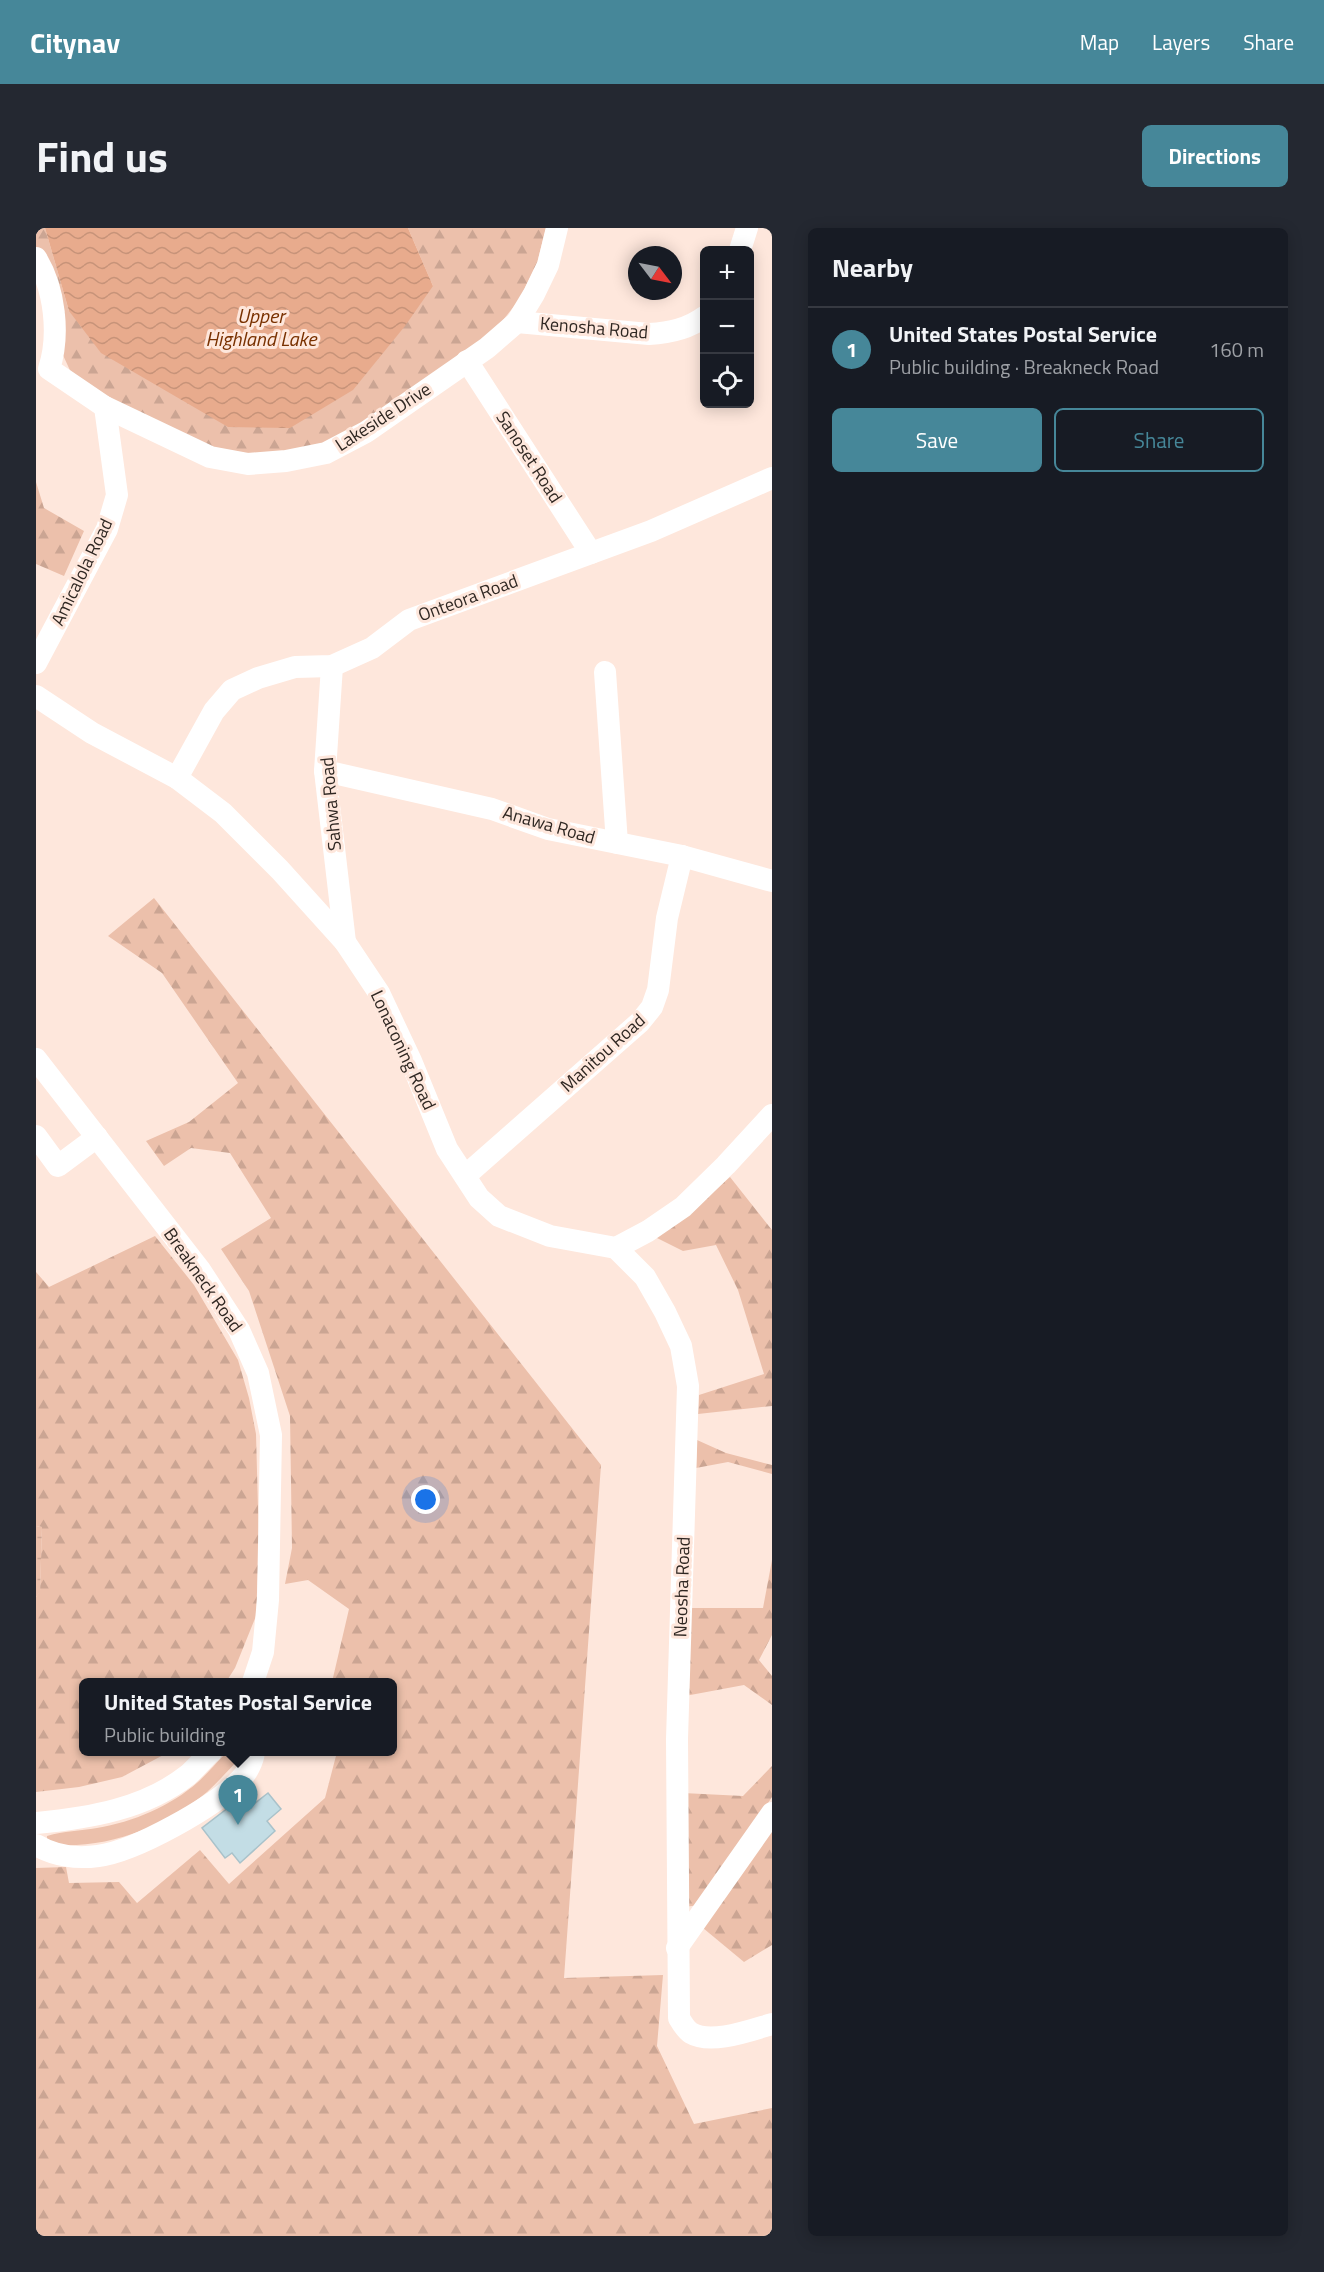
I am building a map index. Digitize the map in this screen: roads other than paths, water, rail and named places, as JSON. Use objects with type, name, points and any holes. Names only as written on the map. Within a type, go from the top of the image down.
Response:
[{"type":"street","name":"Lakeside Drive","points":[[36,258],[50,294],[54,322],[54,353],[43,365],[105,407],[210,457],[248,464],[286,461],[326,453],[366,432],[487,348],[517,322],[534,294],[548,265],[557,228]]},
{"type":"street","points":[[741,246],[747,228]]},
{"type":"street","name":"Kenosha Road","points":[[517,322],[649,334],[669,333],[700,320]]},
{"type":"street","name":"Sanoset Road","points":[[467,361],[591,553]]},
{"type":"street","name":"Amicalola Road","points":[[36,663],[111,518],[117,495],[105,407]]},
{"type":"street","name":"Onteora Road","points":[[177,778],[209,718],[232,690],[258,678],[295,667],[332,666],[372,648],[409,620],[651,531],[772,479]]},
{"type":"street","name":"Sahwa Road","points":[[332,666],[325,771],[345,942]]},
{"type":"street","points":[[605,672],[617,843]]},
{"type":"street","name":"Lonaconing Road","points":[[36,696],[92,733],[177,778],[223,813],[280,870],[345,942],[379,993],[411,1061],[447,1149],[480,1198],[500,1216],[550,1236],[616,1248]]},
{"type":"street","name":"Anawa Road","points":[[325,771],[492,809],[548,829],[682,856],[772,881]]},
{"type":"street","name":"Manitou Road","points":[[465,1176],[640,1022],[652,1007],[658,990],[668,918],[682,856]]},
{"type":"street","name":"Breakneck Road","points":[[36,1059],[200,1270],[239,1330],[258,1373],[271,1436],[271,1447],[268,1600],[263,1652],[255,1678]]},
{"type":"street","points":[[616,1248],[648,1231],[683,1207],[772,1115]]},
{"type":"street","points":[[36,1136],[58,1166],[97,1137]]},
{"type":"street","name":"Neosha Road","points":[[616,1248],[645,1277],[665,1312],[681,1346],[688,1386],[677,1739],[679,2018],[688,2032],[701,2038],[726,2036],[772,2024]]},
{"type":"street","points":[[36,1823],[121,1809],[155,1796],[189,1774],[207,1756]]},
{"type":"street","points":[[36,1845],[58,1856],[99,1856],[148,1841],[215,1800],[240,1779],[254,1756]]},
{"type":"street","points":[[677,1948],[772,1813]]},
{"type":"water","name":"Upper Highland Lake","points":[[45,228],[408,228],[433,286],[405,326],[353,390],[290,428],[228,427],[101,353],[69,311]]},
{"type":"place","name":"United States Postal Service","points":[[238,1825]]}]
